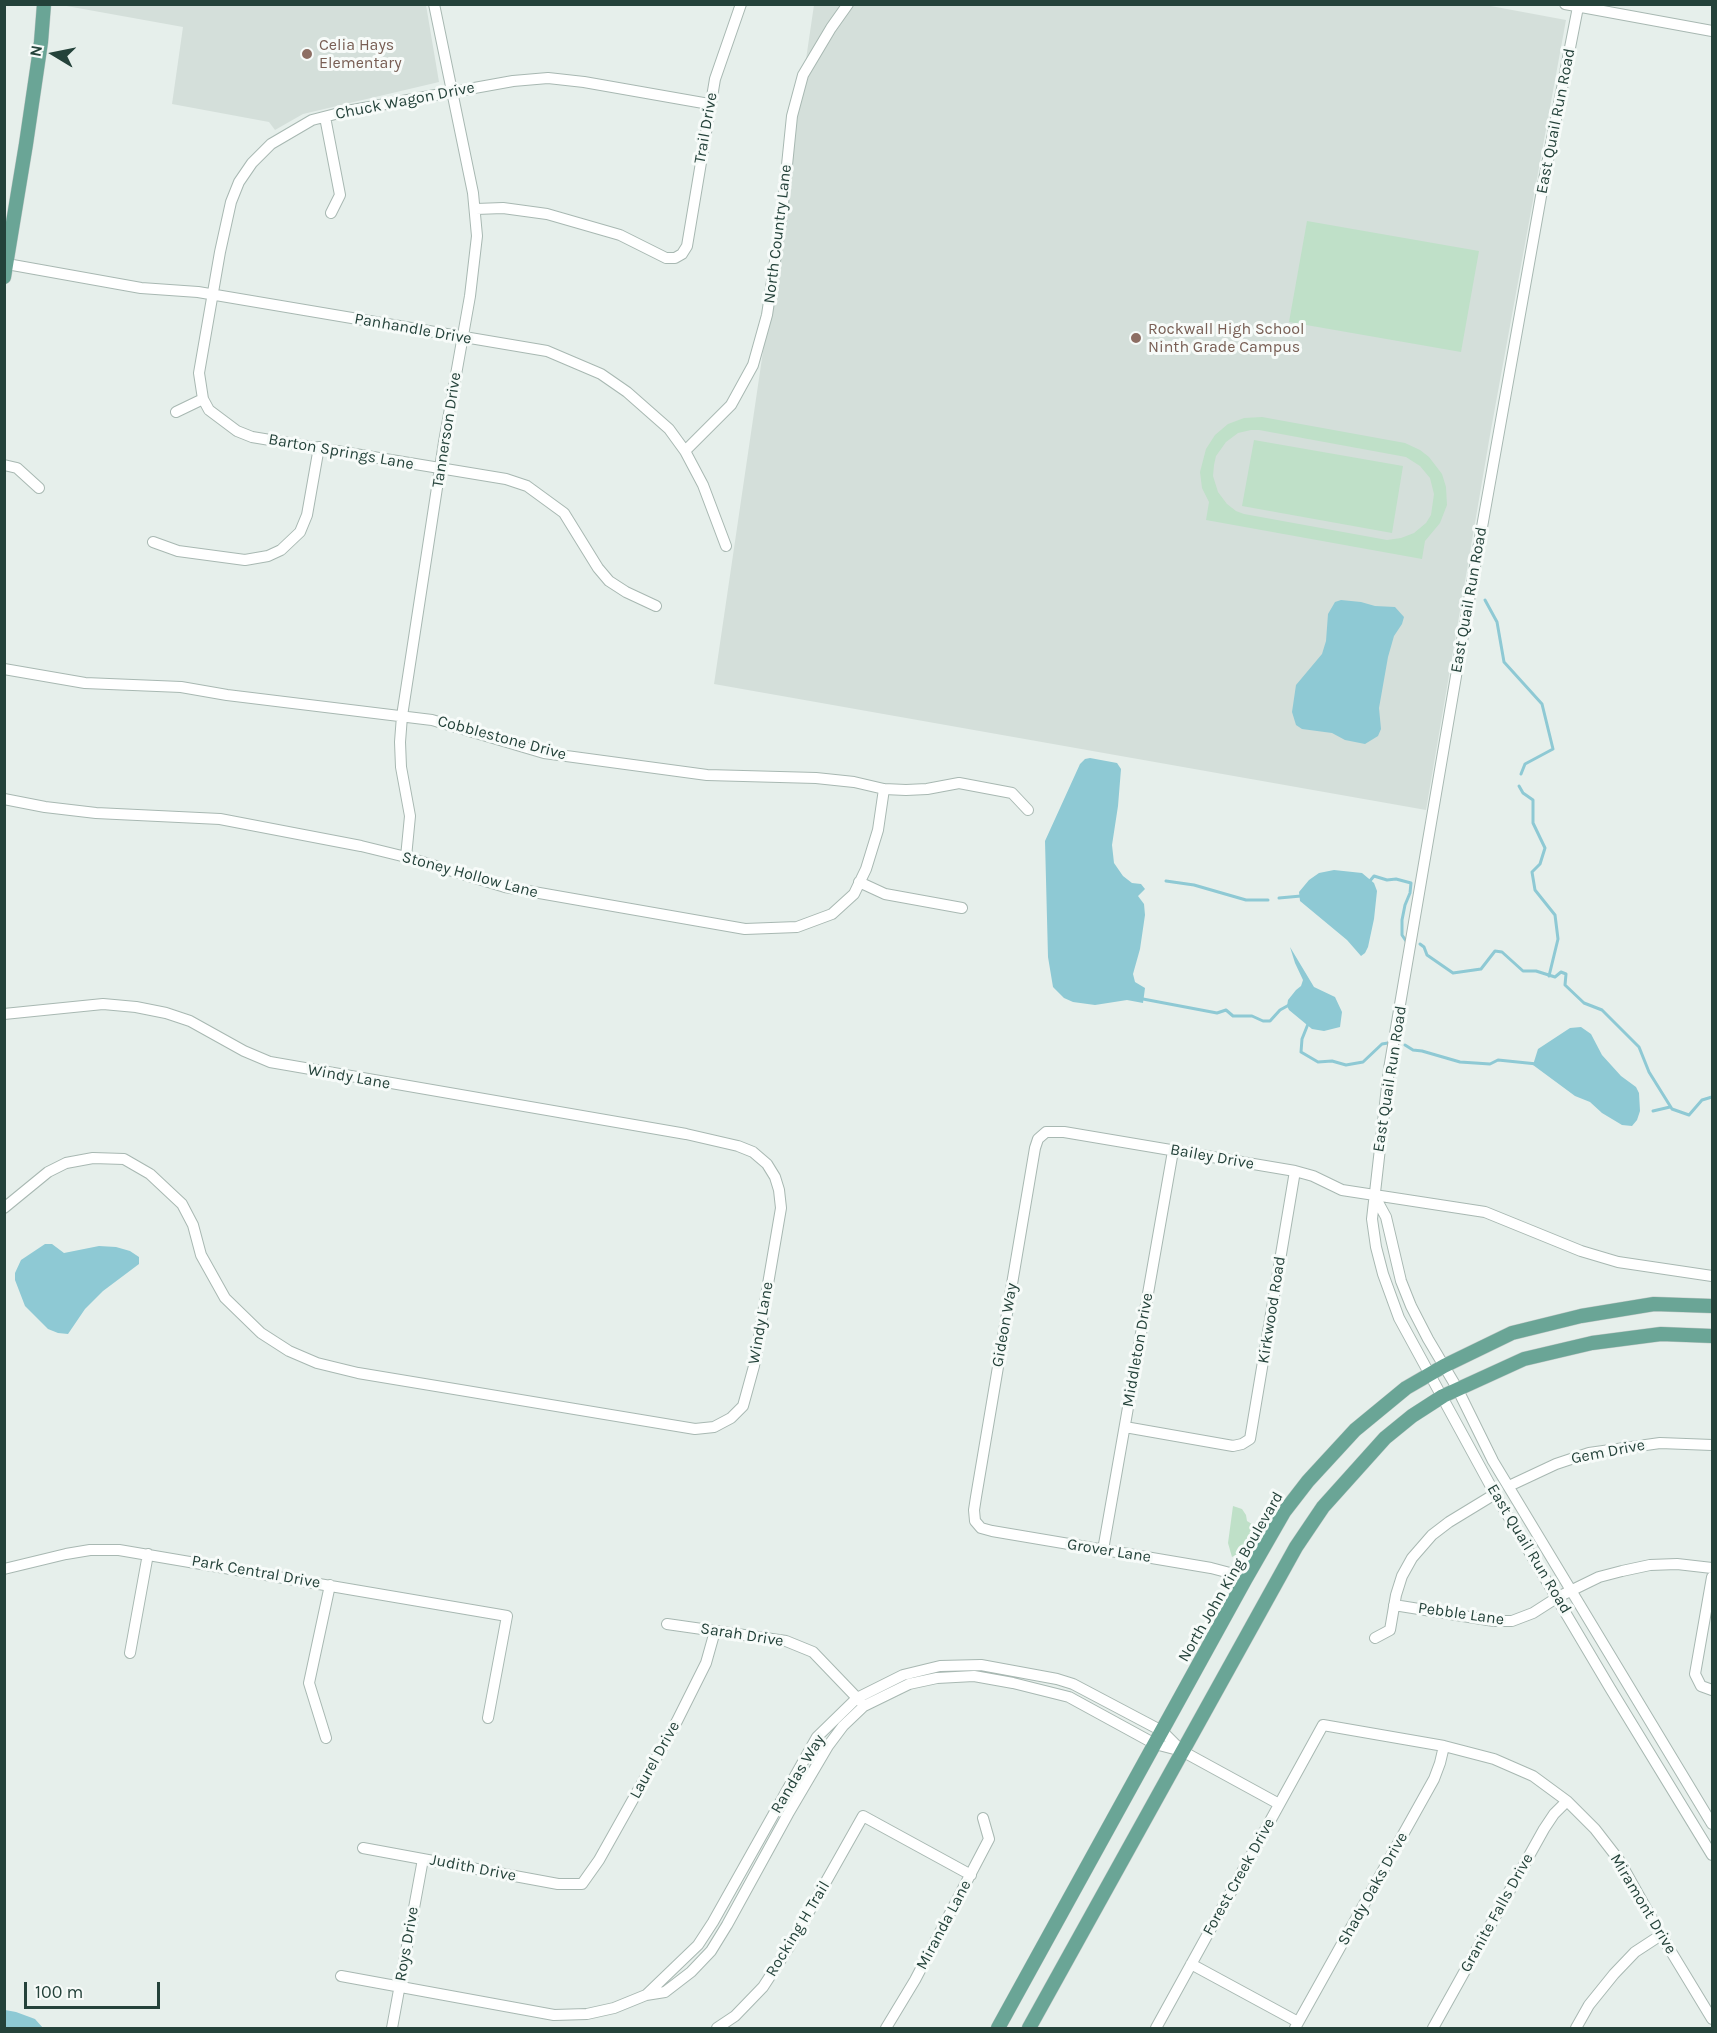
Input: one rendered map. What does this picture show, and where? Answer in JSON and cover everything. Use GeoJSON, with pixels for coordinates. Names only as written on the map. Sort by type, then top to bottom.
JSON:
{"type":"FeatureCollection","features":[{"type":"Feature","properties":{"kind":"main road"},"geometry":{"type":"LineString","coordinates":[[6,270],[40,50],[44,4]]}},
{"type":"Feature","properties":{"kind":"main road","name":"North John King Boulevard"},"geometry":{"type":"LineString","coordinates":[[998,2028],[1284,1512],[1334,1451],[1379,1408],[1406,1388],[1444,1366],[1512,1333],[1581,1316],[1654,1304],[1713,1306]]}},
{"type":"Feature","properties":{"kind":"main road"},"geometry":{"type":"LineString","coordinates":[[1029,2028],[1296,1547],[1323,1507],[1385,1438],[1412,1416],[1457,1388],[1524,1359],[1592,1343],[1661,1334],[1713,1336]]}},
{"type":"Feature","properties":{"kind":"street","name":"Tannerson Drive"},"geometry":{"type":"LineString","coordinates":[[406,857],[410,816],[400,742],[402,716],[476,254],[476,209],[434,4]]}},
{"type":"Feature","properties":{"kind":"street","name":"Trail Drive"},"geometry":{"type":"LineString","coordinates":[[476,209],[503,208],[547,214],[620,235],[666,258],[675,258],[682,254],[687,246],[709,104],[715,79],[741,4]]}},
{"type":"Feature","properties":{"kind":"street","name":"North Country Lane"},"geometry":{"type":"LineString","coordinates":[[685,451],[731,405],[753,365],[767,315],[795,106],[803,75],[848,4]]}},
{"type":"Feature","properties":{"kind":"street"},"geometry":{"type":"LineString","coordinates":[[1565,4],[1713,31]]}},
{"type":"Feature","properties":{"kind":"street","name":"East Quail Run Road"},"geometry":{"type":"LineString","coordinates":[[1578,7],[1541,196],[1468,600],[1389,1069],[1372,1219],[1383,1274],[1399,1318],[1496,1494],[1610,1688],[1713,1855]]}},
{"type":"Feature","properties":{"kind":"street","name":"Chuck Wagon Drive"},"geometry":{"type":"LineString","coordinates":[[213,295],[231,202],[239,182],[252,163],[271,144],[312,120],[513,81],[548,78],[709,104]]}},
{"type":"Feature","properties":{"kind":"street"},"geometry":{"type":"LineString","coordinates":[[325,117],[340,195],[331,213]]}},
{"type":"Feature","properties":{"kind":"street","name":"Panhandle Drive"},"geometry":{"type":"LineString","coordinates":[[6,270],[141,288],[184,290],[547,351],[601,374],[645,407],[669,429],[685,451],[703,485],[726,546]]}},
{"type":"Feature","properties":{"kind":"street"},"geometry":{"type":"LineString","coordinates":[[176,412],[203,399],[199,373],[213,295]]}},
{"type":"Feature","properties":{"kind":"street","name":"Barton Springs Lane"},"geometry":{"type":"LineString","coordinates":[[203,399],[209,410],[237,431],[252,437],[506,479],[527,486],[564,513],[598,568],[609,581],[656,606]]}},
{"type":"Feature","properties":{"kind":"street"},"geometry":{"type":"LineString","coordinates":[[153,542],[178,551],[245,560],[268,556],[281,550],[300,532],[303,524],[319,447]]}},
{"type":"Feature","properties":{"kind":"street"},"geometry":{"type":"LineString","coordinates":[[4,465],[17,468],[39,488]]}},
{"type":"Feature","properties":{"kind":"street","name":"Cobblestone Drive"},"geometry":{"type":"LineString","coordinates":[[4,669],[85,683],[181,687],[227,695],[432,720],[511,744],[555,754],[707,775],[816,778],[884,789],[927,789],[959,783],[1012,793],[1028,810]]}},
{"type":"Feature","properties":{"kind":"street","name":"Stoney Hollow Lane"},"geometry":{"type":"LineString","coordinates":[[4,799],[96,813],[220,819],[361,846],[505,887],[745,929],[797,927],[832,914],[854,894],[878,830],[884,789]]}},
{"type":"Feature","properties":{"kind":"street"},"geometry":{"type":"LineString","coordinates":[[859,882],[885,894],[962,908]]}},
{"type":"Feature","properties":{"kind":"street","name":"Windy Lane"},"geometry":{"type":"LineString","coordinates":[[4,1014],[103,1004],[136,1007],[190,1021],[244,1051],[270,1062],[686,1134],[738,1146],[753,1152],[767,1164],[775,1177],[781,1208],[754,1366],[743,1406],[731,1418],[714,1427],[695,1430],[358,1373],[317,1363],[289,1351],[261,1333],[225,1298],[201,1255],[193,1225],[182,1204],[150,1174],[124,1159],[93,1158],[66,1163],[48,1172],[4,1208]]}},
{"type":"Feature","properties":{"kind":"street","name":"Bailey Drive"},"geometry":{"type":"LineString","coordinates":[[1046,1132],[1064,1132],[1295,1171],[1313,1176],[1342,1190],[1485,1212],[1581,1251],[1618,1262],[1713,1276]]}},
{"type":"Feature","properties":{"kind":"street","name":"Gideon Way"},"geometry":{"type":"LineString","coordinates":[[975,1521],[976,1497],[1035,1148],[1038,1139],[1046,1132]]}},
{"type":"Feature","properties":{"kind":"street","name":"Middleton Drive"},"geometry":{"type":"LineString","coordinates":[[1103,1550],[1173,1150]]}},
{"type":"Feature","properties":{"kind":"street","name":"Kirkwood Road"},"geometry":{"type":"LineString","coordinates":[[1125,1427],[1233,1446],[1250,1439],[1295,1171]]}},
{"type":"Feature","properties":{"kind":"street","name":"East Quail Run Road"},"geometry":{"type":"LineString","coordinates":[[1374,1195],[1386,1217],[1401,1281],[1411,1306],[1457,1388],[1493,1461],[1713,1824]]}},
{"type":"Feature","properties":{"kind":"street","name":"Gem Drive"},"geometry":{"type":"LineString","coordinates":[[1509,1486],[1556,1464],[1589,1453],[1660,1443],[1713,1444]]}},
{"type":"Feature","properties":{"kind":"street"},"geometry":{"type":"LineString","coordinates":[[1375,1638],[1390,1630],[1402,1576],[1412,1558],[1432,1535],[1449,1522],[1496,1494]]}},
{"type":"Feature","properties":{"kind":"street","name":"Grover Lane"},"geometry":{"type":"LineString","coordinates":[[975,1521],[981,1528],[992,1531],[1211,1568],[1245,1580]]}},
{"type":"Feature","properties":{"kind":"street","name":"Park Central Drive"},"geometry":{"type":"LineString","coordinates":[[4,1569],[90,1550],[119,1550],[507,1616],[488,1718]]}},
{"type":"Feature","properties":{"kind":"street"},"geometry":{"type":"LineString","coordinates":[[130,1653],[148,1554]]}},
{"type":"Feature","properties":{"kind":"street","name":"Pebble Lane"},"geometry":{"type":"LineString","coordinates":[[1394,1605],[1494,1621],[1512,1621],[1533,1613],[1558,1597],[1599,1577],[1650,1565],[1677,1564],[1713,1568]]}},
{"type":"Feature","properties":{"kind":"street"},"geometry":{"type":"LineString","coordinates":[[1713,1577],[1695,1674],[1701,1686],[1713,1690]]}},
{"type":"Feature","properties":{"kind":"street"},"geometry":{"type":"LineString","coordinates":[[326,1738],[309,1683],[330,1586]]}},
{"type":"Feature","properties":{"kind":"street","name":"Sarah Drive"},"geometry":{"type":"LineString","coordinates":[[667,1624],[786,1641],[813,1652],[861,1702]]}},
{"type":"Feature","properties":{"kind":"street","name":"Laurel Drive"},"geometry":{"type":"LineString","coordinates":[[582,1884],[599,1860],[677,1721],[706,1663],[715,1630]]}},
{"type":"Feature","properties":{"kind":"street","name":"Randas Way"},"geometry":{"type":"LineString","coordinates":[[341,1976],[555,2015],[587,2014],[614,2008],[646,1995],[698,1945],[817,1737],[861,1702],[903,1675],[925,1668],[981,1665],[1043,1675],[1072,1684],[1162,1731],[1182,1751]]}},
{"type":"Feature","properties":{"kind":"street","name":"Randas Way"},"geometry":{"type":"LineString","coordinates":[[861,1702],[909,1684],[937,1678],[974,1676],[1013,1683],[1068,1697],[1155,1744],[1182,1751],[1279,1804]]}},
{"type":"Feature","properties":{"kind":"street","name":"Miramont Drive"},"geometry":{"type":"LineString","coordinates":[[1323,1725],[1444,1746],[1494,1759],[1533,1776],[1567,1801],[1595,1828],[1619,1860],[1661,1935],[1713,2019]]}},
{"type":"Feature","properties":{"kind":"street","name":"Forest Creek Drive"},"geometry":{"type":"LineString","coordinates":[[1156,2028],[1323,1725]]}},
{"type":"Feature","properties":{"kind":"street","name":"Shady Oaks Drive"},"geometry":{"type":"LineString","coordinates":[[1296,2025],[1434,1779],[1444,1746]]}},
{"type":"Feature","properties":{"kind":"street","name":"Granite Falls Drive"},"geometry":{"type":"LineString","coordinates":[[1433,2028],[1544,1829],[1567,1801]]}},
{"type":"Feature","properties":{"kind":"street","name":"Rocking H Trail"},"geometry":{"type":"LineString","coordinates":[[717,2028],[735,2016],[763,1987],[789,1947],[863,1816],[971,1875]]}},
{"type":"Feature","properties":{"kind":"street","name":"Miranda Lane"},"geometry":{"type":"LineString","coordinates":[[886,2028],[915,1980],[989,1839],[983,1818]]}},
{"type":"Feature","properties":{"kind":"street","name":"Judith Drive"},"geometry":{"type":"LineString","coordinates":[[363,1848],[558,1884],[582,1884]]}},
{"type":"Feature","properties":{"kind":"street","name":"Roys Drive"},"geometry":{"type":"LineString","coordinates":[[392,2028],[423,1859]]}},
{"type":"Feature","properties":{"kind":"street"},"geometry":{"type":"LineString","coordinates":[[1576,2028],[1589,2005],[1614,1974],[1635,1952],[1661,1935]]}},
{"type":"Feature","properties":{"kind":"street"},"geometry":{"type":"LineString","coordinates":[[1191,1964],[1296,2025]]}},
{"type":"Feature","properties":{"kind":"shaded area","name":"Rockwall High School Ninth Grade Campus"},"geometry":{"type":"Polygon","coordinates":[[[1480,4],[1566,20],[1490,435],[1426,810],[714,684],[814,5],[1480,4]]]}},
{"type":"Feature","properties":{"kind":"shaded area","name":"Celia Hays Elementary"},"geometry":{"type":"Polygon","coordinates":[[[61,5],[426,5],[439,82],[303,114],[275,130],[269,122],[172,104],[183,27],[61,5]]]}},
{"type":"Feature","properties":{"kind":"green space"},"geometry":{"type":"Polygon","coordinates":[[[1307,221],[1479,251],[1461,352],[1289,322],[1307,221]]]}},
{"type":"Feature","properties":{"kind":"green space"},"geometry":{"type":"Polygon","coordinates":[[[1262,417],[1405,443],[1429,457],[1442,474],[1446,487],[1447,505],[1440,523],[1425,541],[1422,559],[1206,520],[1209,502],[1202,488],[1200,472],[1206,449],[1215,435],[1228,424],[1244,418],[1262,417]],[[1259,430],[1238,433],[1226,442],[1216,456],[1213,476],[1218,492],[1236,511],[1387,540],[1414,533],[1426,523],[1431,515],[1434,494],[1430,478],[1420,466],[1406,457],[1259,430]]]}},
{"type":"Feature","properties":{"kind":"green space"},"geometry":{"type":"Polygon","coordinates":[[[1254,440],[1403,466],[1392,533],[1242,506],[1254,440]]]}},
{"type":"Feature","properties":{"kind":"green space"},"geometry":{"type":"Polygon","coordinates":[[[1233,1506],[1242,1509],[1247,1521],[1255,1526],[1241,1552],[1232,1557],[1228,1543],[1233,1506]]]}},
{"type":"Feature","properties":{"kind":"water"},"geometry":{"type":"Polygon","coordinates":[[[1341,600],[1395,607],[1404,617],[1394,636],[1388,657],[1379,708],[1381,729],[1378,736],[1365,744],[1345,740],[1332,733],[1302,729],[1296,725],[1292,712],[1296,685],[1322,654],[1326,641],[1328,614],[1335,602],[1341,600]]]}},
{"type":"Feature","properties":{"kind":"water"},"geometry":{"type":"Polygon","coordinates":[[[1090,758],[1117,763],[1121,769],[1112,845],[1114,863],[1123,876],[1132,883],[1141,884],[1145,889],[1138,896],[1144,904],[1145,915],[1140,949],[1133,974],[1135,982],[1145,988],[1143,1003],[1127,1000],[1095,1005],[1073,1002],[1064,998],[1053,987],[1048,957],[1045,841],[1080,764],[1090,758]]]}},
{"type":"Feature","properties":{"kind":"water"},"geometry":{"type":"Polygon","coordinates":[[[1334,870],[1362,873],[1374,883],[1377,891],[1368,947],[1361,956],[1347,940],[1300,901],[1299,892],[1309,880],[1319,873],[1334,870]]]}},
{"type":"Feature","properties":{"kind":"water"},"geometry":{"type":"Polygon","coordinates":[[[1290,947],[1314,987],[1335,997],[1342,1012],[1340,1027],[1324,1031],[1312,1029],[1289,1010],[1288,1000],[1301,986],[1303,980],[1290,947]]]}},
{"type":"Feature","properties":{"kind":"water"},"geometry":{"type":"Polygon","coordinates":[[[1581,1027],[1591,1034],[1602,1055],[1621,1076],[1636,1087],[1639,1093],[1640,1111],[1632,1126],[1622,1125],[1602,1113],[1590,1102],[1575,1096],[1533,1065],[1538,1049],[1570,1028],[1581,1027]]]}},
{"type":"Feature","properties":{"kind":"water"},"geometry":{"type":"Polygon","coordinates":[[[45,1244],[52,1244],[64,1253],[99,1246],[116,1247],[130,1251],[139,1257],[139,1264],[103,1291],[85,1309],[68,1334],[58,1333],[48,1329],[25,1306],[15,1280],[15,1273],[21,1260],[45,1244]]]}},
{"type":"Feature","properties":{"kind":"water"},"geometry":{"type":"Polygon","coordinates":[[[5,2010],[35,2019],[43,2028],[5,2028],[5,2010]]]}},
{"type":"Feature","properties":{"kind":"waterway"},"geometry":{"type":"LineString","coordinates":[[1485,600],[1497,622],[1504,662],[1542,704],[1553,749],[1525,764],[1521,774]]}},
{"type":"Feature","properties":{"kind":"waterway"},"geometry":{"type":"LineString","coordinates":[[1519,786],[1523,793],[1533,800],[1533,823],[1545,848],[1540,864],[1532,872],[1535,890],[1555,915],[1558,939],[1549,976]]}},
{"type":"Feature","properties":{"kind":"waterway"},"geometry":{"type":"LineString","coordinates":[[1369,882],[1374,876],[1411,883],[1402,920],[1402,935],[1406,941]]}},
{"type":"Feature","properties":{"kind":"waterway"},"geometry":{"type":"LineString","coordinates":[[1166,881],[1194,885],[1246,900],[1268,900]]}},
{"type":"Feature","properties":{"kind":"waterway"},"geometry":{"type":"LineString","coordinates":[[1279,898],[1301,896]]}},
{"type":"Feature","properties":{"kind":"waterway"},"geometry":{"type":"LineString","coordinates":[[1420,944],[1427,955],[1453,973],[1481,969],[1495,951],[1502,952],[1523,971],[1536,971],[1555,977],[1561,972],[1566,974],[1565,985],[1584,1003],[1602,1010],[1639,1047],[1649,1072],[1672,1109],[1689,1115],[1702,1100],[1712,1097]]}},
{"type":"Feature","properties":{"kind":"waterway"},"geometry":{"type":"LineString","coordinates":[[1143,999],[1217,1013],[1226,1010],[1233,1016],[1252,1016],[1263,1021],[1270,1021],[1280,1010],[1289,1005]]}},
{"type":"Feature","properties":{"kind":"waterway"},"geometry":{"type":"LineString","coordinates":[[1308,1024],[1302,1039],[1301,1052],[1318,1062],[1332,1061],[1346,1065],[1363,1062],[1382,1044],[1388,1043]]}},
{"type":"Feature","properties":{"kind":"waterway"},"geometry":{"type":"LineString","coordinates":[[1405,1045],[1413,1050],[1460,1062],[1490,1064],[1498,1060],[1537,1064]]}},
{"type":"Feature","properties":{"kind":"waterway"},"geometry":{"type":"LineString","coordinates":[[1653,1111],[1670,1107]]}},
{"type":"Feature","properties":{"kind":"place","name":"Celia Hays Elementary"},"geometry":{"type":"Point","coordinates":[307,54]}},
{"type":"Feature","properties":{"kind":"place","name":"Rockwall High School Ninth Grade Campus"},"geometry":{"type":"Point","coordinates":[1136,338]}}]}
